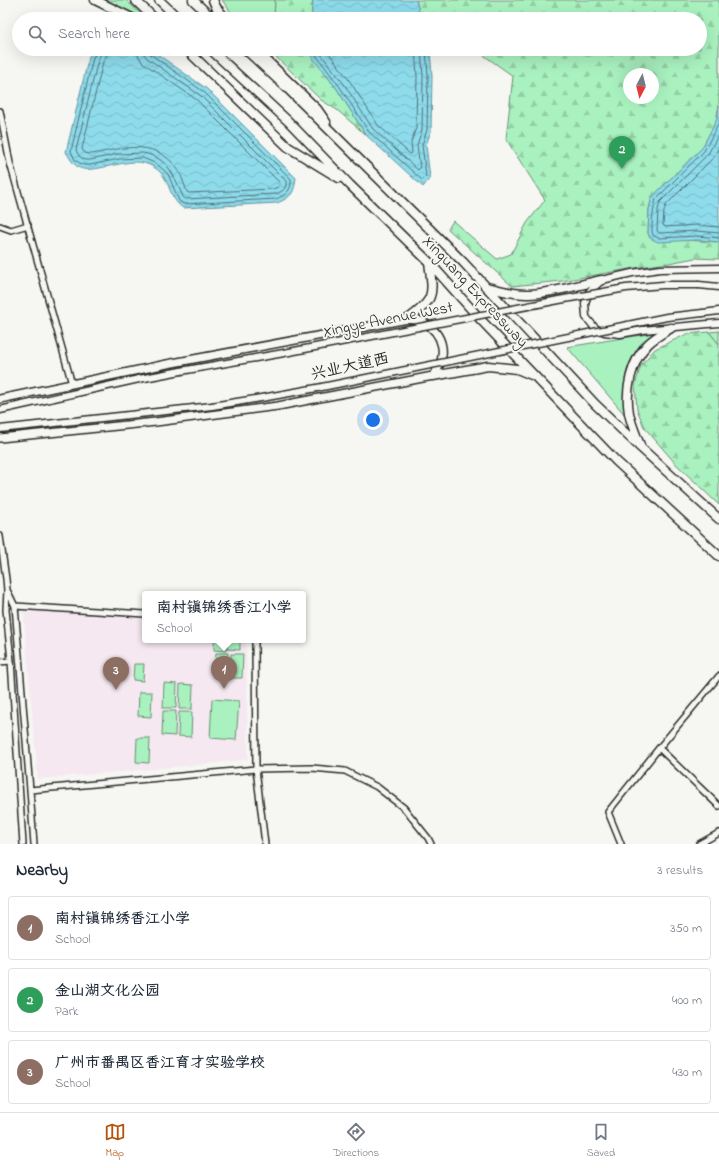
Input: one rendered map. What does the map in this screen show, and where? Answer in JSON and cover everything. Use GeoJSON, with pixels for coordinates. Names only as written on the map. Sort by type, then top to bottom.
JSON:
{"type":"FeatureCollection","features":[{"type":"Feature","properties":{"kind":"highway"},"geometry":{"type":"LineString","coordinates":[[95,0],[120,12]]}},
{"type":"Feature","properties":{"kind":"highway"},"geometry":{"type":"LineString","coordinates":[[135,0],[147,12]]}},
{"type":"Feature","properties":{"kind":"highway"},"geometry":{"type":"LineString","coordinates":[[159,0],[172,12]]}},
{"type":"Feature","properties":{"kind":"highway"},"geometry":{"type":"LineString","coordinates":[[193,0],[206,12]]}},
{"type":"Feature","properties":{"kind":"highway"},"geometry":{"type":"LineString","coordinates":[[213,0],[220,12]]}},
{"type":"Feature","properties":{"kind":"highway"},"geometry":{"type":"LineString","coordinates":[[193,56],[288,147],[350,185]]}},
{"type":"Feature","properties":{"kind":"highway","name":"Xinguang Expressway"},"geometry":{"type":"LineString","coordinates":[[218,56],[288,121],[350,185],[429,262],[481,320],[616,461],[719,556]]}},
{"type":"Feature","properties":{"kind":"highway","name":"Xinguang Expressway"},"geometry":{"type":"LineString","coordinates":[[252,56],[463,262],[595,404],[719,519]]}},
{"type":"Feature","properties":{"kind":"highway"},"geometry":{"type":"LineString","coordinates":[[261,56],[317,109],[342,143]]}},
{"type":"Feature","properties":{"kind":"highway"},"geometry":{"type":"LineString","coordinates":[[408,319],[428,302],[431,294],[432,286],[429,262]]}},
{"type":"Feature","properties":{"kind":"highway"},"geometry":{"type":"LineString","coordinates":[[486,286],[512,293],[528,294],[602,280]]}},
{"type":"Feature","properties":{"kind":"highway"},"geometry":{"type":"LineString","coordinates":[[641,448],[629,414],[629,387],[631,376],[637,360],[648,344],[670,328]]}},
{"type":"Feature","properties":{"kind":"highway"},"geometry":{"type":"LineString","coordinates":[[433,376],[488,366],[517,369],[536,377]]}},
{"type":"Feature","properties":{"kind":"main road"},"geometry":{"type":"LineString","coordinates":[[0,399],[167,364],[408,319],[422,321],[431,327],[437,334],[442,347],[442,357],[439,369],[433,376],[278,406],[156,422],[0,438]]}},
{"type":"Feature","properties":{"kind":"street"},"geometry":{"type":"LineString","coordinates":[[0,112],[10,163],[72,384]]}},
{"type":"Feature","properties":{"kind":"street"},"geometry":{"type":"LineString","coordinates":[[0,226],[11,230],[28,225]]}},
{"type":"Feature","properties":{"kind":"street"},"geometry":{"type":"LineString","coordinates":[[719,268],[660,269],[632,273],[602,280],[589,292],[585,303],[586,316],[595,328],[604,332],[620,334],[643,330],[719,322]]}},
{"type":"Feature","properties":{"kind":"street","name":"Xingye Avenue West"},"geometry":{"type":"LineString","coordinates":[[0,410],[139,379],[626,288],[663,285],[699,285],[719,287]]}},
{"type":"Feature","properties":{"kind":"street","name":"兴业大道西"},"geometry":{"type":"LineString","coordinates":[[0,429],[212,406],[267,397],[667,317],[719,311]]}},
{"type":"Feature","properties":{"kind":"street"},"geometry":{"type":"LineString","coordinates":[[0,536],[7,590],[6,610],[12,661],[23,844]]}},
{"type":"Feature","properties":{"kind":"street"},"geometry":{"type":"LineString","coordinates":[[7,590],[15,606],[34,844]]}},
{"type":"Feature","properties":{"kind":"street"},"geometry":{"type":"LineString","coordinates":[[15,606],[142,614]]}},
{"type":"Feature","properties":{"kind":"street"},"geometry":{"type":"LineString","coordinates":[[255,643],[256,769],[265,844]]}},
{"type":"Feature","properties":{"kind":"street"},"geometry":{"type":"LineString","coordinates":[[0,662],[12,661]]}},
{"type":"Feature","properties":{"kind":"street"},"geometry":{"type":"LineString","coordinates":[[621,844],[608,812],[719,676]]}},
{"type":"Feature","properties":{"kind":"street"},"geometry":{"type":"LineString","coordinates":[[659,748],[719,806]]}},
{"type":"Feature","properties":{"kind":"street"},"geometry":{"type":"LineString","coordinates":[[30,790],[256,769],[312,768],[345,771],[377,787],[404,808],[428,838],[431,844]]}},
{"type":"Feature","properties":{"kind":"street"},"geometry":{"type":"LineString","coordinates":[[699,844],[719,833]]}},
{"type":"Feature","properties":{"kind":"shaded area"},"geometry":{"type":"Polygon","coordinates":[[[23,607],[142,613],[142,643],[246,643],[248,759],[38,779],[23,607]]]}},
{"type":"Feature","properties":{"kind":"green space"},"geometry":{"type":"Polygon","coordinates":[[[104,0],[126,0],[139,12],[127,12],[104,0]]]}},
{"type":"Feature","properties":{"kind":"green space"},"geometry":{"type":"Polygon","coordinates":[[[222,0],[275,0],[274,12],[231,12],[222,0]]]}},
{"type":"Feature","properties":{"kind":"green space"},"geometry":{"type":"Polygon","coordinates":[[[275,0],[313,0],[312,12],[274,12],[275,0]]]}},
{"type":"Feature","properties":{"kind":"green space"},"geometry":{"type":"Polygon","coordinates":[[[416,0],[719,0],[719,106],[716,121],[702,148],[652,197],[649,209],[648,233],[650,238],[719,242],[719,259],[695,258],[562,281],[512,286],[448,229],[453,221],[497,259],[511,254],[527,223],[545,200],[506,139],[513,76],[485,56],[707,56],[707,12],[419,12],[416,0]]]}},
{"type":"Feature","properties":{"kind":"green space"},"geometry":{"type":"Polygon","coordinates":[[[275,56],[312,56],[337,89],[366,135],[337,110],[321,100],[275,56]]]}},
{"type":"Feature","properties":{"kind":"green space"},"geometry":{"type":"Polygon","coordinates":[[[719,331],[719,344],[709,332],[719,331]]]}},
{"type":"Feature","properties":{"kind":"green space"},"geometry":{"type":"Polygon","coordinates":[[[709,332],[719,344],[719,505],[676,464],[644,427],[637,409],[635,385],[641,365],[655,349],[687,334],[709,332]]]}},
{"type":"Feature","properties":{"kind":"green space"},"geometry":{"type":"Polygon","coordinates":[[[654,333],[640,346],[629,364],[624,389],[625,415],[567,347],[654,333]]]}},
{"type":"Feature","properties":{"kind":"green space"},"geometry":{"type":"Polygon","coordinates":[[[214,643],[227,643],[226,651],[214,650],[214,643]]]}},
{"type":"Feature","properties":{"kind":"green space"},"geometry":{"type":"Polygon","coordinates":[[[228,643],[240,643],[240,650],[227,649],[228,643]]]}},
{"type":"Feature","properties":{"kind":"green space"},"geometry":{"type":"Polygon","coordinates":[[[216,653],[228,653],[227,677],[214,677],[216,653]]]}},
{"type":"Feature","properties":{"kind":"green space"},"geometry":{"type":"Polygon","coordinates":[[[231,654],[243,654],[242,678],[230,678],[231,654]]]}},
{"type":"Feature","properties":{"kind":"green space"},"geometry":{"type":"Polygon","coordinates":[[[134,664],[144,664],[143,681],[133,680],[134,664]]]}},
{"type":"Feature","properties":{"kind":"green space"},"geometry":{"type":"Polygon","coordinates":[[[164,683],[177,684],[176,708],[163,708],[164,683]]]}},
{"type":"Feature","properties":{"kind":"green space"},"geometry":{"type":"Polygon","coordinates":[[[180,684],[193,685],[192,709],[179,709],[180,684]]]}},
{"type":"Feature","properties":{"kind":"green space"},"geometry":{"type":"Polygon","coordinates":[[[139,692],[152,692],[151,717],[138,716],[139,692]]]}},
{"type":"Feature","properties":{"kind":"green space"},"geometry":{"type":"Polygon","coordinates":[[[212,699],[239,701],[236,740],[210,738],[212,699]]]}},
{"type":"Feature","properties":{"kind":"green space"},"geometry":{"type":"Polygon","coordinates":[[[163,711],[176,711],[175,736],[162,735],[163,711]]]}},
{"type":"Feature","properties":{"kind":"green space"},"geometry":{"type":"Polygon","coordinates":[[[179,712],[192,712],[191,737],[178,736],[179,712]]]}},
{"type":"Feature","properties":{"kind":"green space"},"geometry":{"type":"Polygon","coordinates":[[[137,738],[150,738],[149,763],[136,762],[137,738]]]}},
{"type":"Feature","properties":{"kind":"water"},"geometry":{"type":"Polygon","coordinates":[[[313,0],[416,0],[419,12],[312,12],[313,0]]]}},
{"type":"Feature","properties":{"kind":"water"},"geometry":{"type":"Polygon","coordinates":[[[89,56],[160,56],[207,89],[296,178],[291,194],[286,199],[277,203],[183,208],[173,197],[165,178],[154,167],[137,162],[85,169],[75,165],[66,152],[89,56]]]}},
{"type":"Feature","properties":{"kind":"water"},"geometry":{"type":"Polygon","coordinates":[[[431,56],[432,76],[431,131],[426,145],[430,178],[423,187],[366,135],[337,89],[312,57],[431,56]]]}},
{"type":"Feature","properties":{"kind":"water"},"geometry":{"type":"Polygon","coordinates":[[[719,106],[719,242],[697,240],[658,242],[650,238],[648,233],[649,209],[652,197],[702,148],[716,121],[719,106]]]}},
{"type":"Feature","properties":{"kind":"place","name":"金山湖文化公园"},"geometry":{"type":"Point","coordinates":[622,169]}},
{"type":"Feature","properties":{"kind":"place","name":"南村镇锦绣香江小学"},"geometry":{"type":"Point","coordinates":[224,689]}},
{"type":"Feature","properties":{"kind":"place","name":"广州市番禺区香江育才实验学校"},"geometry":{"type":"Point","coordinates":[116,690]}}]}
